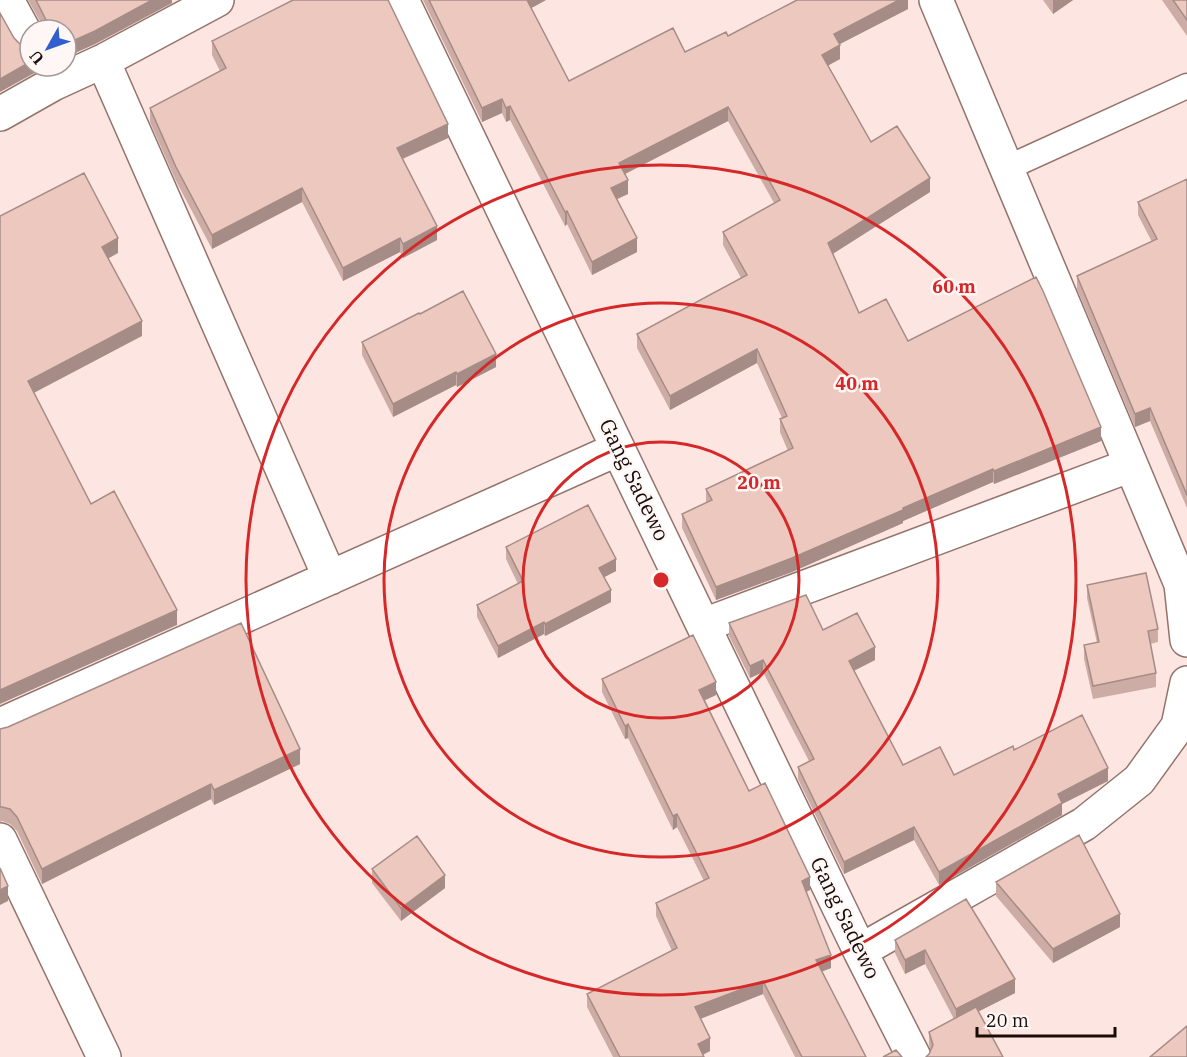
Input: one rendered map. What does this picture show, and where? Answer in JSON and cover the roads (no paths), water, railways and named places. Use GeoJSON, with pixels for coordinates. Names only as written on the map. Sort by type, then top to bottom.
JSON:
{"type":"FeatureCollection","features":[{"type":"Feature","properties":{"kind":"street"},"geometry":{"type":"LineString","coordinates":[[7,0],[18,20]]}},
{"type":"Feature","properties":{"kind":"street"},"geometry":{"type":"LineString","coordinates":[[78,67],[103,61],[217,0]]}},
{"type":"Feature","properties":{"kind":"street","name":"Gang Sadewo"},"geometry":{"type":"LineString","coordinates":[[402,0],[860,951],[914,1057]]}},
{"type":"Feature","properties":{"kind":"street"},"geometry":{"type":"LineString","coordinates":[[936,0],[1131,465],[1175,540],[1187,640]]}},
{"type":"Feature","properties":{"kind":"street"},"geometry":{"type":"LineString","coordinates":[[103,61],[330,578]]}},
{"type":"Feature","properties":{"kind":"street"},"geometry":{"type":"LineString","coordinates":[[0,114],[44,78]]}},
{"type":"Feature","properties":{"kind":"street"},"geometry":{"type":"LineString","coordinates":[[0,725],[618,449]]}},
{"type":"Feature","properties":{"kind":"street"},"geometry":{"type":"LineString","coordinates":[[704,625],[1131,465]]}},
{"type":"Feature","properties":{"kind":"street"},"geometry":{"type":"LineString","coordinates":[[860,951],[1084,824],[1139,780],[1178,726],[1187,684]]}},
{"type":"Feature","properties":{"kind":"street"},"geometry":{"type":"LineString","coordinates":[[0,840],[105,1057]]}},
{"type":"Feature","properties":{"kind":"lane"},"geometry":{"type":"LineString","coordinates":[[1007,168],[1187,86]]}}]}
